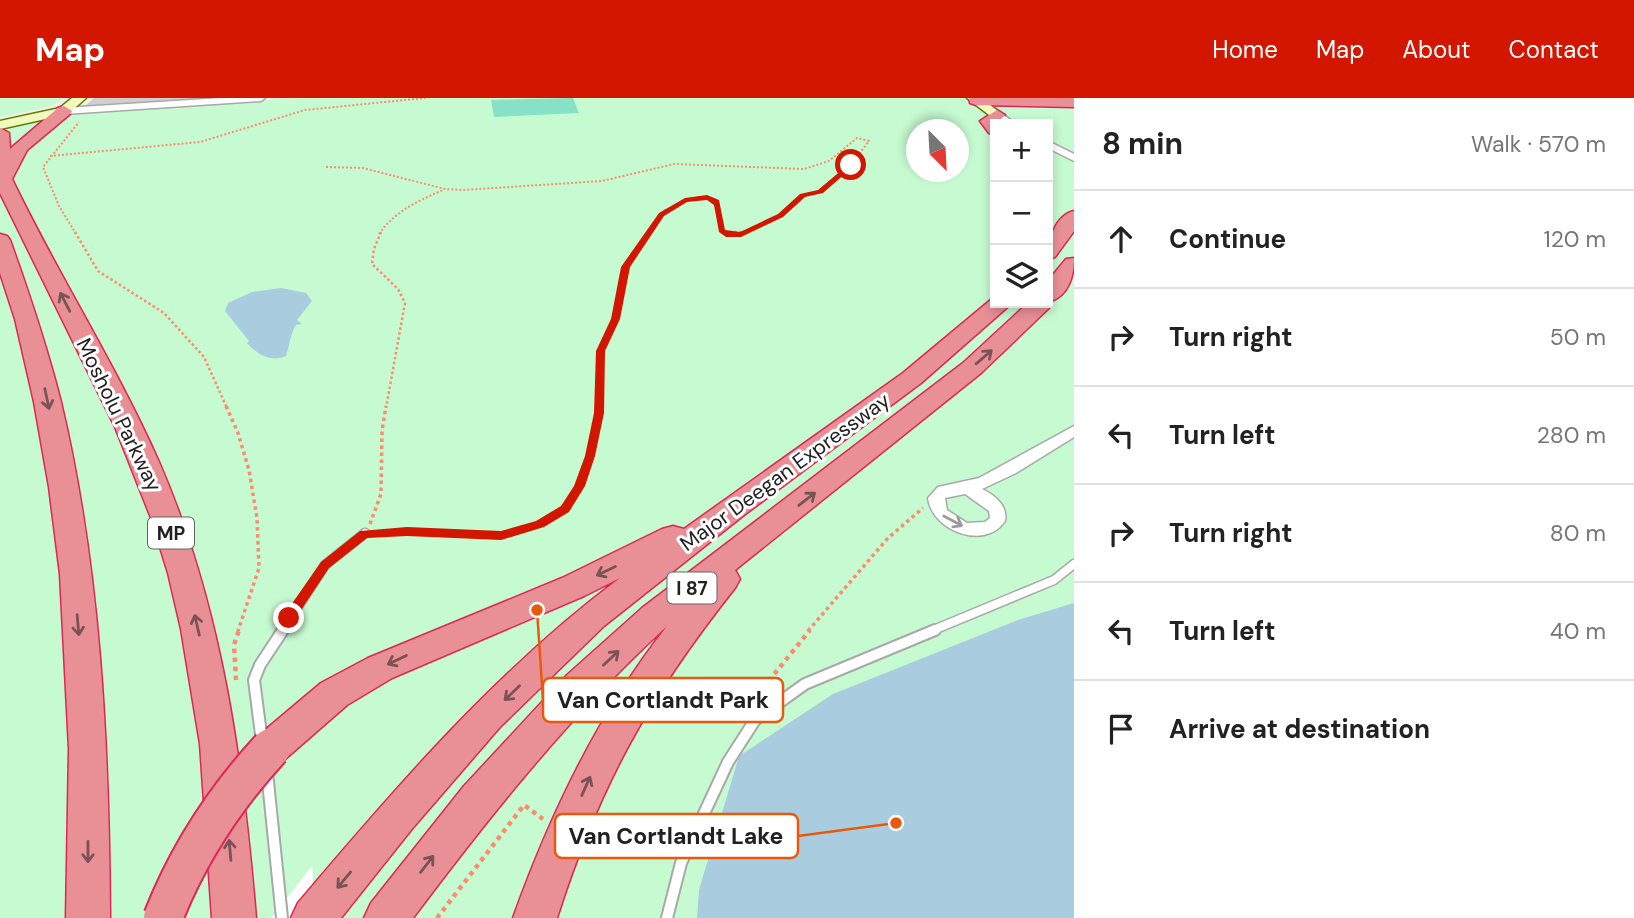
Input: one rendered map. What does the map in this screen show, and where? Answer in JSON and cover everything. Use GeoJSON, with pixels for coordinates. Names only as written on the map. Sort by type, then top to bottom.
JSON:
{"type":"FeatureCollection","features":[{"type":"Feature","properties":{"kind":"highway"},"geometry":{"type":"LineString","coordinates":[[975,99],[1074,102]]}},
{"type":"Feature","properties":{"kind":"highway"},"geometry":{"type":"LineString","coordinates":[[3,179],[20,147],[64,111]]}},
{"type":"Feature","properties":{"kind":"highway","name":"Mosholu Parkway"},"geometry":{"type":"LineString","coordinates":[[0,133],[3,179],[144,461],[175,543],[194,614],[212,699],[227,821],[234,918]]}},
{"type":"Feature","properties":{"kind":"highway"},"geometry":{"type":"LineString","coordinates":[[1053,246],[1074,217]]}},
{"type":"Feature","properties":{"kind":"highway"},"geometry":{"type":"LineString","coordinates":[[0,240],[26,315],[41,370],[61,471],[71,545],[85,727],[88,918]]}},
{"type":"Feature","properties":{"kind":"highway"},"geometry":{"type":"LineString","coordinates":[[1053,289],[1074,264]]}},
{"type":"Feature","properties":{"kind":"highway"},"geometry":{"type":"LineString","coordinates":[[967,334],[990,301]]}},
{"type":"Feature","properties":{"kind":"highway","name":"Major Deegan Expressway"},"geometry":{"type":"LineString","coordinates":[[303,917],[487,716],[592,617],[733,508],[912,378],[996,308]]}},
{"type":"Feature","properties":{"kind":"highway","name":"Major Deegan Expressway"},"geometry":{"type":"LineString","coordinates":[[386,918],[478,799],[580,687],[654,617],[972,368],[1036,308]]}},
{"type":"Feature","properties":{"kind":"highway"},"geometry":{"type":"LineString","coordinates":[[163,918],[189,860],[220,807],[271,748],[334,694],[380,668],[572,587],[733,508]]}},
{"type":"Feature","properties":{"kind":"highway"},"geometry":{"type":"LineString","coordinates":[[535,918],[577,806],[624,713],[672,642],[766,530]]}},
{"type":"Feature","properties":{"kind":"main road"},"geometry":{"type":"LineString","coordinates":[[0,125],[64,111],[80,98]]}},
{"type":"Feature","properties":{"kind":"main road"},"geometry":{"type":"LineString","coordinates":[[975,99],[993,119]]}},
{"type":"Feature","properties":{"kind":"street"},"geometry":{"type":"LineString","coordinates":[[64,111],[261,98]]}},
{"type":"Feature","properties":{"kind":"street"},"geometry":{"type":"LineString","coordinates":[[1053,147],[1074,158]]}},
{"type":"Feature","properties":{"kind":"street"},"geometry":{"type":"LineString","coordinates":[[968,489],[1074,431]]}},
{"type":"Feature","properties":{"kind":"lane"},"geometry":{"type":"LineString","coordinates":[[303,917],[272,811],[254,680],[260,665],[325,565],[365,534]]}},
{"type":"Feature","properties":{"kind":"lane"},"geometry":{"type":"LineString","coordinates":[[667,918],[681,863],[728,762],[755,720],[805,684],[1054,580],[1074,564]]}},
{"type":"Feature","properties":{"kind":"path"},"geometry":{"type":"LineString","coordinates":[[343,105],[344,98]]}},
{"type":"Feature","properties":{"kind":"path"},"geometry":{"type":"LineString","coordinates":[[50,156],[200,142],[283,115],[343,105],[425,98]]}},
{"type":"Feature","properties":{"kind":"path"},"geometry":{"type":"LineString","coordinates":[[82,115],[75,128],[44,164],[44,171],[59,206],[98,271],[164,313],[204,357],[238,433],[249,470],[257,518],[259,568],[234,645],[233,662],[237,687]]}},
{"type":"Feature","properties":{"kind":"path"},"geometry":{"type":"LineString","coordinates":[[326,166],[363,168],[444,189],[603,181],[674,164],[805,169],[832,162],[857,138],[865,139],[869,143],[848,169],[820,191],[803,196],[781,215],[748,232],[726,234],[722,230],[716,200],[707,197],[685,200],[662,214],[626,267],[615,319],[601,351],[599,413],[590,456],[579,486],[565,509],[526,530],[501,536],[407,531],[365,534]]}},
{"type":"Feature","properties":{"kind":"path"},"geometry":{"type":"LineString","coordinates":[[365,534],[375,516],[381,494],[382,431],[405,303],[398,289],[372,264],[374,251],[392,215],[415,201],[444,189]]}},
{"type":"Feature","properties":{"kind":"path"},"geometry":{"type":"LineString","coordinates":[[744,712],[842,589],[888,538],[924,507]]}},
{"type":"Feature","properties":{"kind":"path"},"geometry":{"type":"LineString","coordinates":[[437,918],[524,805],[545,821],[541,831]]}},
{"type":"Feature","properties":{"kind":"shaded area"},"geometry":{"type":"Polygon","coordinates":[[[94,98],[233,98],[84,107],[94,98]]]}},
{"type":"Feature","properties":{"kind":"green space"},"geometry":{"type":"Polygon","coordinates":[[[0,98],[63,98],[52,106],[0,117],[0,98]]]}},
{"type":"Feature","properties":{"kind":"green space"},"geometry":{"type":"Polygon","coordinates":[[[302,98],[1074,98],[1074,918],[0,918],[0,130],[67,113],[302,98]]]}},
{"type":"Feature","properties":{"kind":"green space"},"geometry":{"type":"Polygon","coordinates":[[[573,98],[579,113],[494,117],[491,100],[573,98]]]}},
{"type":"Feature","properties":{"kind":"water"},"geometry":{"type":"Polygon","coordinates":[[[281,288],[306,293],[312,301],[297,320],[302,324],[296,325],[294,329],[286,356],[269,358],[255,351],[247,343],[249,341],[225,311],[228,303],[252,292],[281,288]]]}},
{"type":"Feature","properties":{"kind":"water"},"geometry":{"type":"Polygon","coordinates":[[[1074,603],[1074,918],[697,918],[699,890],[739,756],[833,694],[1018,620],[1074,603]]]}},
{"type":"Feature","properties":{"kind":"pier"},"geometry":{"type":"Polygon","coordinates":[[[312,866],[316,918],[271,918],[312,866]]]}},
{"type":"Feature","properties":{"kind":"place","name":"Van Cortlandt Park"},"geometry":{"type":"Point","coordinates":[537,610]}},
{"type":"Feature","properties":{"kind":"place","name":"Van Cortlandt Lake"},"geometry":{"type":"Point","coordinates":[896,823]}},
{"type":"Feature","properties":{"kind":"route"},"geometry":{"type":"LineString","coordinates":[[289,618],[325,565],[346,546],[365,534],[407,531],[501,536],[526,530],[565,509],[585,472],[597,429],[598,364],[615,319],[626,267],[662,214],[685,200],[707,197],[716,200],[722,230],[726,234],[741,234],[781,215],[799,198],[816,194],[851,165]]}}]}
